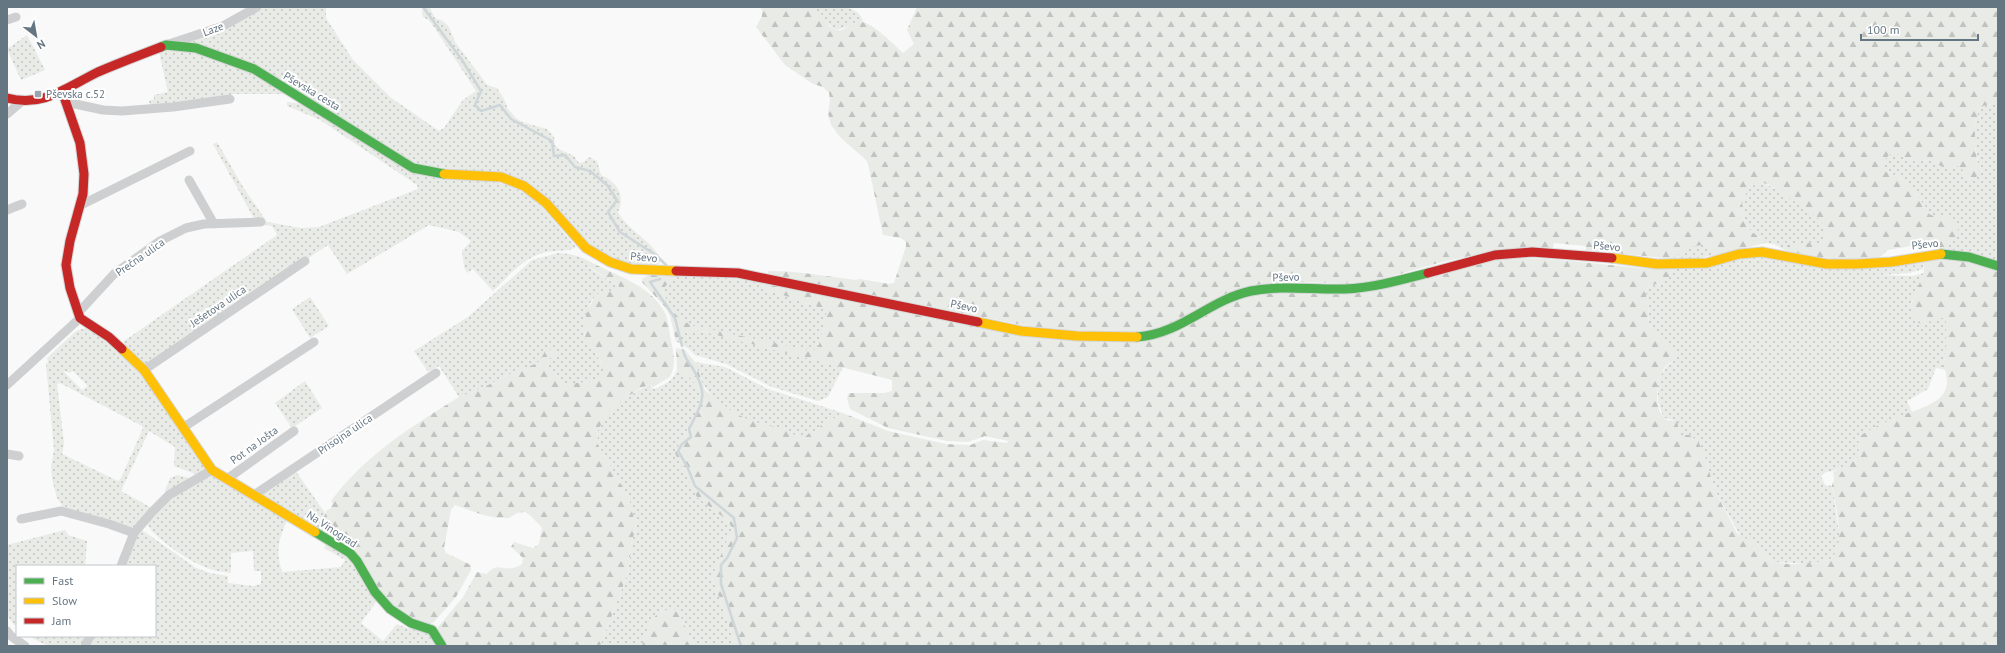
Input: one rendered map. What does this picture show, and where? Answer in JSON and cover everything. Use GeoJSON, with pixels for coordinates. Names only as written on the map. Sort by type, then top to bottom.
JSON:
{"type":"FeatureCollection","features":[{"type":"Feature","properties":{"kind":"street","name":"Laze"},"geometry":{"type":"LineString","coordinates":[[166,45],[223,26],[257,7]]}},
{"type":"Feature","properties":{"kind":"street"},"geometry":{"type":"LineString","coordinates":[[7,20],[16,17]]}},
{"type":"Feature","properties":{"kind":"street","name":"Pševska cesta"},"geometry":{"type":"LineString","coordinates":[[21,102],[44,99],[99,72],[166,45],[196,48],[254,69],[413,168],[446,174],[501,177],[524,186],[546,203],[586,248]]}},
{"type":"Feature","properties":{"kind":"street"},"geometry":{"type":"LineString","coordinates":[[62,91],[80,143],[84,184],[81,205],[70,241],[66,264],[70,288],[79,315],[109,337],[144,370],[212,470],[169,495],[134,533],[122,565]]}},
{"type":"Feature","properties":{"kind":"street"},"geometry":{"type":"LineString","coordinates":[[7,98],[21,102]]}},
{"type":"Feature","properties":{"kind":"street"},"geometry":{"type":"LineString","coordinates":[[66,102],[103,110],[122,111],[173,107],[230,99]]}},
{"type":"Feature","properties":{"kind":"street"},"geometry":{"type":"LineString","coordinates":[[7,114],[21,102]]}},
{"type":"Feature","properties":{"kind":"street"},"geometry":{"type":"LineString","coordinates":[[81,205],[190,151]]}},
{"type":"Feature","properties":{"kind":"street"},"geometry":{"type":"LineString","coordinates":[[189,180],[214,224]]}},
{"type":"Feature","properties":{"kind":"street"},"geometry":{"type":"LineString","coordinates":[[7,210],[22,204]]}},
{"type":"Feature","properties":{"kind":"street","name":"Prečna ulica"},"geometry":{"type":"LineString","coordinates":[[7,385],[79,315],[114,274],[160,241],[186,228],[214,224],[261,222]]}},
{"type":"Feature","properties":{"kind":"street","name":"Pševo"},"geometry":{"type":"LineString","coordinates":[[586,248],[610,262],[632,270],[738,273],[1021,331],[1077,336],[1119,337],[1155,335],[1171,330],[1232,297],[1251,291],[1291,288],[1345,289],[1367,286],[1406,279],[1463,262],[1495,255],[1532,252],[1611,258],[1657,264],[1707,263],[1739,254],[1762,252],[1827,264],[1891,262],[1928,255],[1948,254],[1969,257],[1998,266]]}},
{"type":"Feature","properties":{"kind":"street","name":"Ješetova ulica"},"geometry":{"type":"LineString","coordinates":[[144,370],[305,261]]}},
{"type":"Feature","properties":{"kind":"street"},"geometry":{"type":"LineString","coordinates":[[184,427],[314,342]]}},
{"type":"Feature","properties":{"kind":"street","name":"Prisojna ulica"},"geometry":{"type":"LineString","coordinates":[[254,495],[436,373]]}},
{"type":"Feature","properties":{"kind":"street","name":"Pot na Jošta"},"geometry":{"type":"LineString","coordinates":[[212,470],[227,479],[294,431]]}},
{"type":"Feature","properties":{"kind":"street"},"geometry":{"type":"LineString","coordinates":[[7,454],[19,456]]}},
{"type":"Feature","properties":{"kind":"street","name":"Na Vinograd"},"geometry":{"type":"LineString","coordinates":[[227,479],[350,553],[357,560],[375,592],[390,609],[411,623],[432,630],[442,646]]}},
{"type":"Feature","properties":{"kind":"street"},"geometry":{"type":"LineString","coordinates":[[22,519],[61,511],[109,524],[134,533]]}},
{"type":"Feature","properties":{"kind":"street"},"geometry":{"type":"LineString","coordinates":[[7,631],[11,636],[25,646]]}},
{"type":"Feature","properties":{"kind":"street"},"geometry":{"type":"LineString","coordinates":[[85,646],[90,637]]}},
{"type":"Feature","properties":{"kind":"green space"},"geometry":{"type":"Polygon","coordinates":[[[795,6],[812,8],[823,16],[830,27],[837,30],[843,30],[856,22],[868,24],[881,33],[903,53],[914,44],[907,30],[917,7],[1998,7],[1998,102],[1983,106],[1978,111],[1975,128],[1975,147],[1979,170],[1975,181],[1969,181],[1963,170],[1958,166],[1943,167],[1929,160],[1916,162],[1895,153],[1890,154],[1882,163],[1885,171],[1905,180],[1927,209],[1929,214],[1933,216],[1951,217],[1957,221],[1957,235],[1943,250],[1928,243],[1888,250],[1878,259],[1855,259],[1812,257],[1785,250],[1790,243],[1820,243],[1825,238],[1824,227],[1821,221],[1813,214],[1770,185],[1760,182],[1753,186],[1744,197],[1742,211],[1751,231],[1765,243],[1716,255],[1705,245],[1689,248],[1674,257],[1674,259],[1586,250],[1586,246],[1554,243],[1553,248],[1497,250],[1442,262],[1389,277],[1343,283],[1293,282],[1248,287],[1170,324],[1139,333],[1106,333],[1028,326],[768,274],[768,271],[790,272],[856,280],[860,279],[889,284],[894,283],[906,242],[901,238],[883,235],[866,160],[840,137],[831,125],[828,113],[830,100],[829,93],[823,87],[813,84],[785,65],[756,27],[762,16],[762,10],[760,7],[795,6]]]}},
{"type":"Feature","properties":{"kind":"green space"},"geometry":{"type":"Polygon","coordinates":[[[840,6],[848,8],[854,10],[860,15],[863,21],[842,29],[834,29],[811,7],[840,6]]]}},
{"type":"Feature","properties":{"kind":"green space"},"geometry":{"type":"Polygon","coordinates":[[[264,7],[326,7],[326,18],[353,60],[390,97],[439,131],[444,128],[463,100],[476,91],[430,21],[423,17],[422,9],[425,7],[430,8],[435,18],[443,21],[449,27],[455,42],[487,85],[497,88],[508,109],[516,118],[522,122],[547,129],[554,137],[555,145],[559,149],[574,156],[579,163],[584,162],[589,157],[597,161],[601,175],[616,185],[621,200],[618,212],[622,219],[653,248],[662,261],[655,266],[631,264],[617,260],[588,245],[549,200],[465,171],[419,164],[405,158],[295,94],[234,94],[201,100],[150,105],[149,101],[154,99],[154,95],[168,92],[159,52],[232,26],[264,7]]]}},
{"type":"Feature","properties":{"kind":"green space"},"geometry":{"type":"Polygon","coordinates":[[[27,35],[45,70],[21,80],[7,49],[27,35]]]}},
{"type":"Feature","properties":{"kind":"green space"},"geometry":{"type":"Polygon","coordinates":[[[287,102],[302,104],[400,165],[503,182],[534,198],[576,247],[570,250],[547,252],[535,256],[516,269],[493,291],[473,269],[467,273],[464,267],[462,251],[471,241],[459,232],[429,225],[347,274],[328,245],[146,365],[123,344],[124,341],[277,235],[272,226],[257,224],[213,144],[217,142],[243,187],[267,222],[301,228],[319,227],[418,189],[417,185],[320,120],[287,106],[287,102]]]}},
{"type":"Feature","properties":{"kind":"green space"},"geometry":{"type":"Polygon","coordinates":[[[1998,102],[1998,262],[1943,250],[1945,246],[1933,217],[1929,214],[1927,209],[1905,180],[1885,171],[1882,166],[1884,158],[1895,153],[1916,162],[1929,160],[1943,167],[1958,166],[1963,170],[1969,181],[1978,160],[1975,147],[1975,128],[1978,111],[1983,106],[1998,102]]]}},
{"type":"Feature","properties":{"kind":"green space"},"geometry":{"type":"Polygon","coordinates":[[[1760,182],[1782,192],[1800,203],[1819,218],[1825,230],[1825,238],[1820,243],[1790,243],[1785,250],[1774,244],[1765,243],[1751,231],[1744,218],[1742,204],[1748,191],[1760,182]]]}},
{"type":"Feature","properties":{"kind":"green space"},"geometry":{"type":"Polygon","coordinates":[[[1696,245],[1705,245],[1716,255],[1699,258],[1674,259],[1674,257],[1687,248],[1696,245]]]}},
{"type":"Feature","properties":{"kind":"green space"},"geometry":{"type":"Polygon","coordinates":[[[558,253],[574,255],[589,261],[589,268],[619,286],[618,290],[597,294],[590,303],[584,335],[604,367],[604,376],[590,382],[565,383],[547,365],[550,357],[556,354],[527,368],[514,372],[474,392],[459,397],[439,366],[428,372],[414,351],[468,317],[532,260],[558,253]]]}},
{"type":"Feature","properties":{"kind":"green space"},"geometry":{"type":"Polygon","coordinates":[[[1756,257],[1924,260],[1923,269],[1909,273],[1880,275],[1913,276],[1924,273],[1911,303],[1921,324],[1940,317],[1946,319],[1946,353],[1942,369],[1936,368],[1928,389],[1907,401],[1912,412],[1860,436],[1858,446],[1860,456],[1844,467],[1826,472],[1821,476],[1825,485],[1832,486],[1840,538],[1836,553],[1829,560],[1810,564],[1775,562],[1764,556],[1758,545],[1741,537],[1714,489],[1706,459],[1680,435],[1678,426],[1674,420],[1664,418],[1659,403],[1659,379],[1662,372],[1673,362],[1648,322],[1649,308],[1645,291],[1667,279],[1673,269],[1756,257]]]}},
{"type":"Feature","properties":{"kind":"green space"},"geometry":{"type":"Polygon","coordinates":[[[1505,258],[1547,259],[1631,267],[1673,269],[1667,280],[1652,285],[1645,291],[1649,308],[1648,322],[1651,327],[1665,339],[1677,355],[1675,360],[1666,366],[1661,373],[1657,396],[1660,411],[1667,420],[1677,421],[1680,435],[1689,435],[1698,441],[1706,459],[1714,489],[1737,533],[1742,537],[1756,543],[1765,556],[1771,560],[1786,564],[1829,560],[1835,553],[1838,545],[1839,525],[1832,485],[1834,480],[1833,472],[1860,456],[1858,446],[1860,436],[1885,422],[1933,403],[1939,398],[1946,387],[1947,379],[1945,370],[1942,369],[1946,353],[1946,319],[1940,317],[1921,324],[1917,322],[1912,311],[1913,299],[1923,275],[1924,260],[1968,260],[1998,272],[1998,646],[736,646],[712,577],[732,528],[727,520],[697,497],[675,453],[689,426],[705,403],[700,392],[691,379],[687,375],[677,370],[676,348],[685,350],[695,362],[705,390],[733,412],[749,420],[785,430],[803,439],[810,432],[815,432],[826,420],[840,417],[843,413],[888,431],[946,444],[970,445],[983,440],[1007,443],[1008,441],[985,436],[968,442],[947,441],[888,428],[850,409],[847,399],[849,393],[884,393],[892,391],[892,380],[693,329],[683,334],[676,341],[670,316],[665,307],[642,282],[642,279],[650,274],[674,274],[662,290],[677,316],[694,326],[808,350],[818,349],[827,310],[763,290],[762,281],[828,295],[1128,342],[1251,296],[1468,266],[1505,258]]]}},
{"type":"Feature","properties":{"kind":"green space"},"geometry":{"type":"Polygon","coordinates":[[[589,261],[630,281],[649,293],[657,301],[667,318],[674,355],[674,364],[670,377],[653,387],[648,385],[641,388],[624,399],[607,414],[598,430],[597,443],[629,498],[636,528],[632,540],[628,573],[600,646],[446,646],[437,632],[438,627],[463,597],[477,572],[487,574],[494,568],[511,568],[522,564],[523,558],[511,547],[514,542],[533,548],[539,544],[542,528],[531,516],[525,512],[517,513],[509,518],[498,518],[483,515],[455,505],[451,510],[444,548],[446,553],[471,565],[471,570],[456,597],[433,623],[427,625],[393,608],[370,577],[318,530],[327,510],[330,509],[333,503],[331,501],[344,485],[358,470],[390,443],[459,397],[474,392],[540,361],[547,347],[556,354],[550,358],[547,365],[565,383],[590,382],[604,376],[603,367],[588,342],[584,327],[588,310],[597,294],[617,290],[619,286],[589,267],[589,261]]]}},
{"type":"Feature","properties":{"kind":"green space"},"geometry":{"type":"Polygon","coordinates":[[[674,274],[762,281],[763,290],[828,310],[818,350],[808,350],[720,334],[688,324],[679,319],[674,313],[662,289],[671,280],[674,274]]]}},
{"type":"Feature","properties":{"kind":"green space"},"geometry":{"type":"Polygon","coordinates":[[[310,297],[329,326],[310,338],[292,309],[310,297]]]}},
{"type":"Feature","properties":{"kind":"green space"},"geometry":{"type":"Polygon","coordinates":[[[86,328],[92,330],[136,365],[206,468],[198,475],[174,466],[175,447],[149,431],[121,491],[152,508],[135,527],[63,507],[57,498],[52,479],[51,466],[54,450],[46,364],[48,362],[47,358],[76,331],[86,328]],[[73,371],[69,373],[64,372],[82,390],[88,386],[73,371]],[[60,383],[57,384],[64,443],[62,454],[118,481],[121,478],[143,428],[142,426],[60,383]]]}},
{"type":"Feature","properties":{"kind":"green space"},"geometry":{"type":"Polygon","coordinates":[[[693,329],[843,367],[828,397],[818,401],[772,387],[726,364],[695,355],[689,349],[676,341],[683,334],[693,329]]]}},
{"type":"Feature","properties":{"kind":"green space"},"geometry":{"type":"Polygon","coordinates":[[[695,362],[725,367],[768,389],[843,413],[840,417],[826,420],[815,432],[810,432],[803,439],[783,430],[749,421],[728,410],[712,396],[705,388],[696,371],[695,362]]]}},
{"type":"Feature","properties":{"kind":"green space"},"geometry":{"type":"Polygon","coordinates":[[[677,370],[683,372],[695,383],[705,403],[689,426],[675,453],[714,509],[727,520],[732,529],[712,577],[736,646],[694,646],[679,613],[673,609],[659,612],[651,621],[642,646],[600,646],[628,573],[632,540],[636,528],[629,498],[597,443],[598,430],[607,414],[624,399],[648,385],[654,389],[665,384],[671,380],[677,370]]]}},
{"type":"Feature","properties":{"kind":"green space"},"geometry":{"type":"Polygon","coordinates":[[[305,381],[322,408],[292,428],[275,403],[305,381]]]}},
{"type":"Feature","properties":{"kind":"green space"},"geometry":{"type":"Polygon","coordinates":[[[295,470],[325,513],[318,530],[261,493],[295,470]]]}},
{"type":"Feature","properties":{"kind":"green space"},"geometry":{"type":"Polygon","coordinates":[[[177,475],[190,478],[168,493],[165,491],[170,478],[177,475]]]}},
{"type":"Feature","properties":{"kind":"green space"},"geometry":{"type":"Polygon","coordinates":[[[212,476],[288,518],[280,538],[278,550],[282,572],[341,567],[345,560],[324,548],[328,541],[341,548],[378,599],[361,623],[383,641],[397,624],[409,629],[411,625],[429,632],[439,646],[89,646],[93,637],[156,637],[156,565],[123,565],[135,537],[142,530],[196,568],[210,573],[228,576],[228,583],[253,586],[261,584],[261,571],[254,571],[253,551],[231,553],[231,573],[215,570],[200,565],[179,553],[155,534],[147,523],[163,504],[200,481],[212,476]]]}},
{"type":"Feature","properties":{"kind":"green space"},"geometry":{"type":"Polygon","coordinates":[[[65,530],[68,535],[87,541],[85,565],[16,565],[16,626],[7,615],[7,545],[65,530]]]}},
{"type":"Feature","properties":{"kind":"green space"},"geometry":{"type":"Polygon","coordinates":[[[673,609],[679,613],[694,646],[642,646],[651,621],[659,612],[673,609]]]}},
{"type":"Feature","properties":{"kind":"green space"},"geometry":{"type":"Polygon","coordinates":[[[30,637],[88,637],[83,646],[48,646],[30,637]]]}},
{"type":"Feature","properties":{"kind":"waterway"},"geometry":{"type":"LineString","coordinates":[[423,7],[462,60],[481,91],[475,105],[481,111],[500,105],[511,119],[552,141],[554,156],[565,155],[575,167],[590,171],[607,185],[617,200],[608,212],[620,232],[656,255],[666,265]]}},
{"type":"Feature","properties":{"kind":"waterway"},"geometry":{"type":"LineString","coordinates":[[660,279],[650,282],[675,318],[682,346]]}},
{"type":"Feature","properties":{"kind":"waterway"},"geometry":{"type":"LineString","coordinates":[[683,350],[685,357],[701,385],[702,398],[701,404],[689,429],[691,437],[682,444],[678,451],[687,466],[695,486],[734,518],[737,538],[727,558],[721,565],[721,584],[741,646]]}},
{"type":"Feature","properties":{"kind":"traffic: fast"},"geometry":{"type":"LineString","coordinates":[[161,47],[166,45],[196,48],[254,69],[413,168],[444,174]]}},
{"type":"Feature","properties":{"kind":"traffic: fast"},"geometry":{"type":"LineString","coordinates":[[1941,254],[1969,257],[1998,266]]}},
{"type":"Feature","properties":{"kind":"traffic: fast"},"geometry":{"type":"LineString","coordinates":[[1137,337],[1153,335],[1167,330],[1236,295],[1251,291],[1274,288],[1345,289],[1366,287],[1428,273]]}},
{"type":"Feature","properties":{"kind":"traffic: fast"},"geometry":{"type":"LineString","coordinates":[[315,532],[350,553],[357,561],[375,592],[390,609],[411,623],[432,630],[442,646]]}},
{"type":"Feature","properties":{"kind":"traffic: slow"},"geometry":{"type":"LineString","coordinates":[[444,174],[501,177],[524,186],[546,203],[586,248],[610,262],[631,269],[676,271]]}},
{"type":"Feature","properties":{"kind":"traffic: slow"},"geometry":{"type":"LineString","coordinates":[[1612,258],[1657,264],[1707,263],[1739,254],[1762,252],[1827,264],[1857,264],[1891,262],[1941,254]]}},
{"type":"Feature","properties":{"kind":"traffic: slow"},"geometry":{"type":"LineString","coordinates":[[978,322],[1021,331],[1077,336],[1137,337]]}},
{"type":"Feature","properties":{"kind":"traffic: slow"},"geometry":{"type":"LineString","coordinates":[[122,349],[144,370],[212,470],[315,532]]}},
{"type":"Feature","properties":{"kind":"traffic: jam"},"geometry":{"type":"LineString","coordinates":[[7,98],[20,100],[43,98],[65,89],[98,72],[161,47]]}},
{"type":"Feature","properties":{"kind":"traffic: jam"},"geometry":{"type":"LineString","coordinates":[[62,91],[80,143],[84,174],[83,194],[70,241],[66,265],[70,288],[80,318],[109,337],[122,349]]}},
{"type":"Feature","properties":{"kind":"traffic: jam"},"geometry":{"type":"LineString","coordinates":[[1428,273],[1495,255],[1532,252],[1612,258]]}},
{"type":"Feature","properties":{"kind":"traffic: jam"},"geometry":{"type":"LineString","coordinates":[[676,271],[738,273],[978,322]]}},
{"type":"Feature","properties":{"kind":"place","name":"Pševska c.52"},"geometry":{"type":"Point","coordinates":[38,94]}}]}
